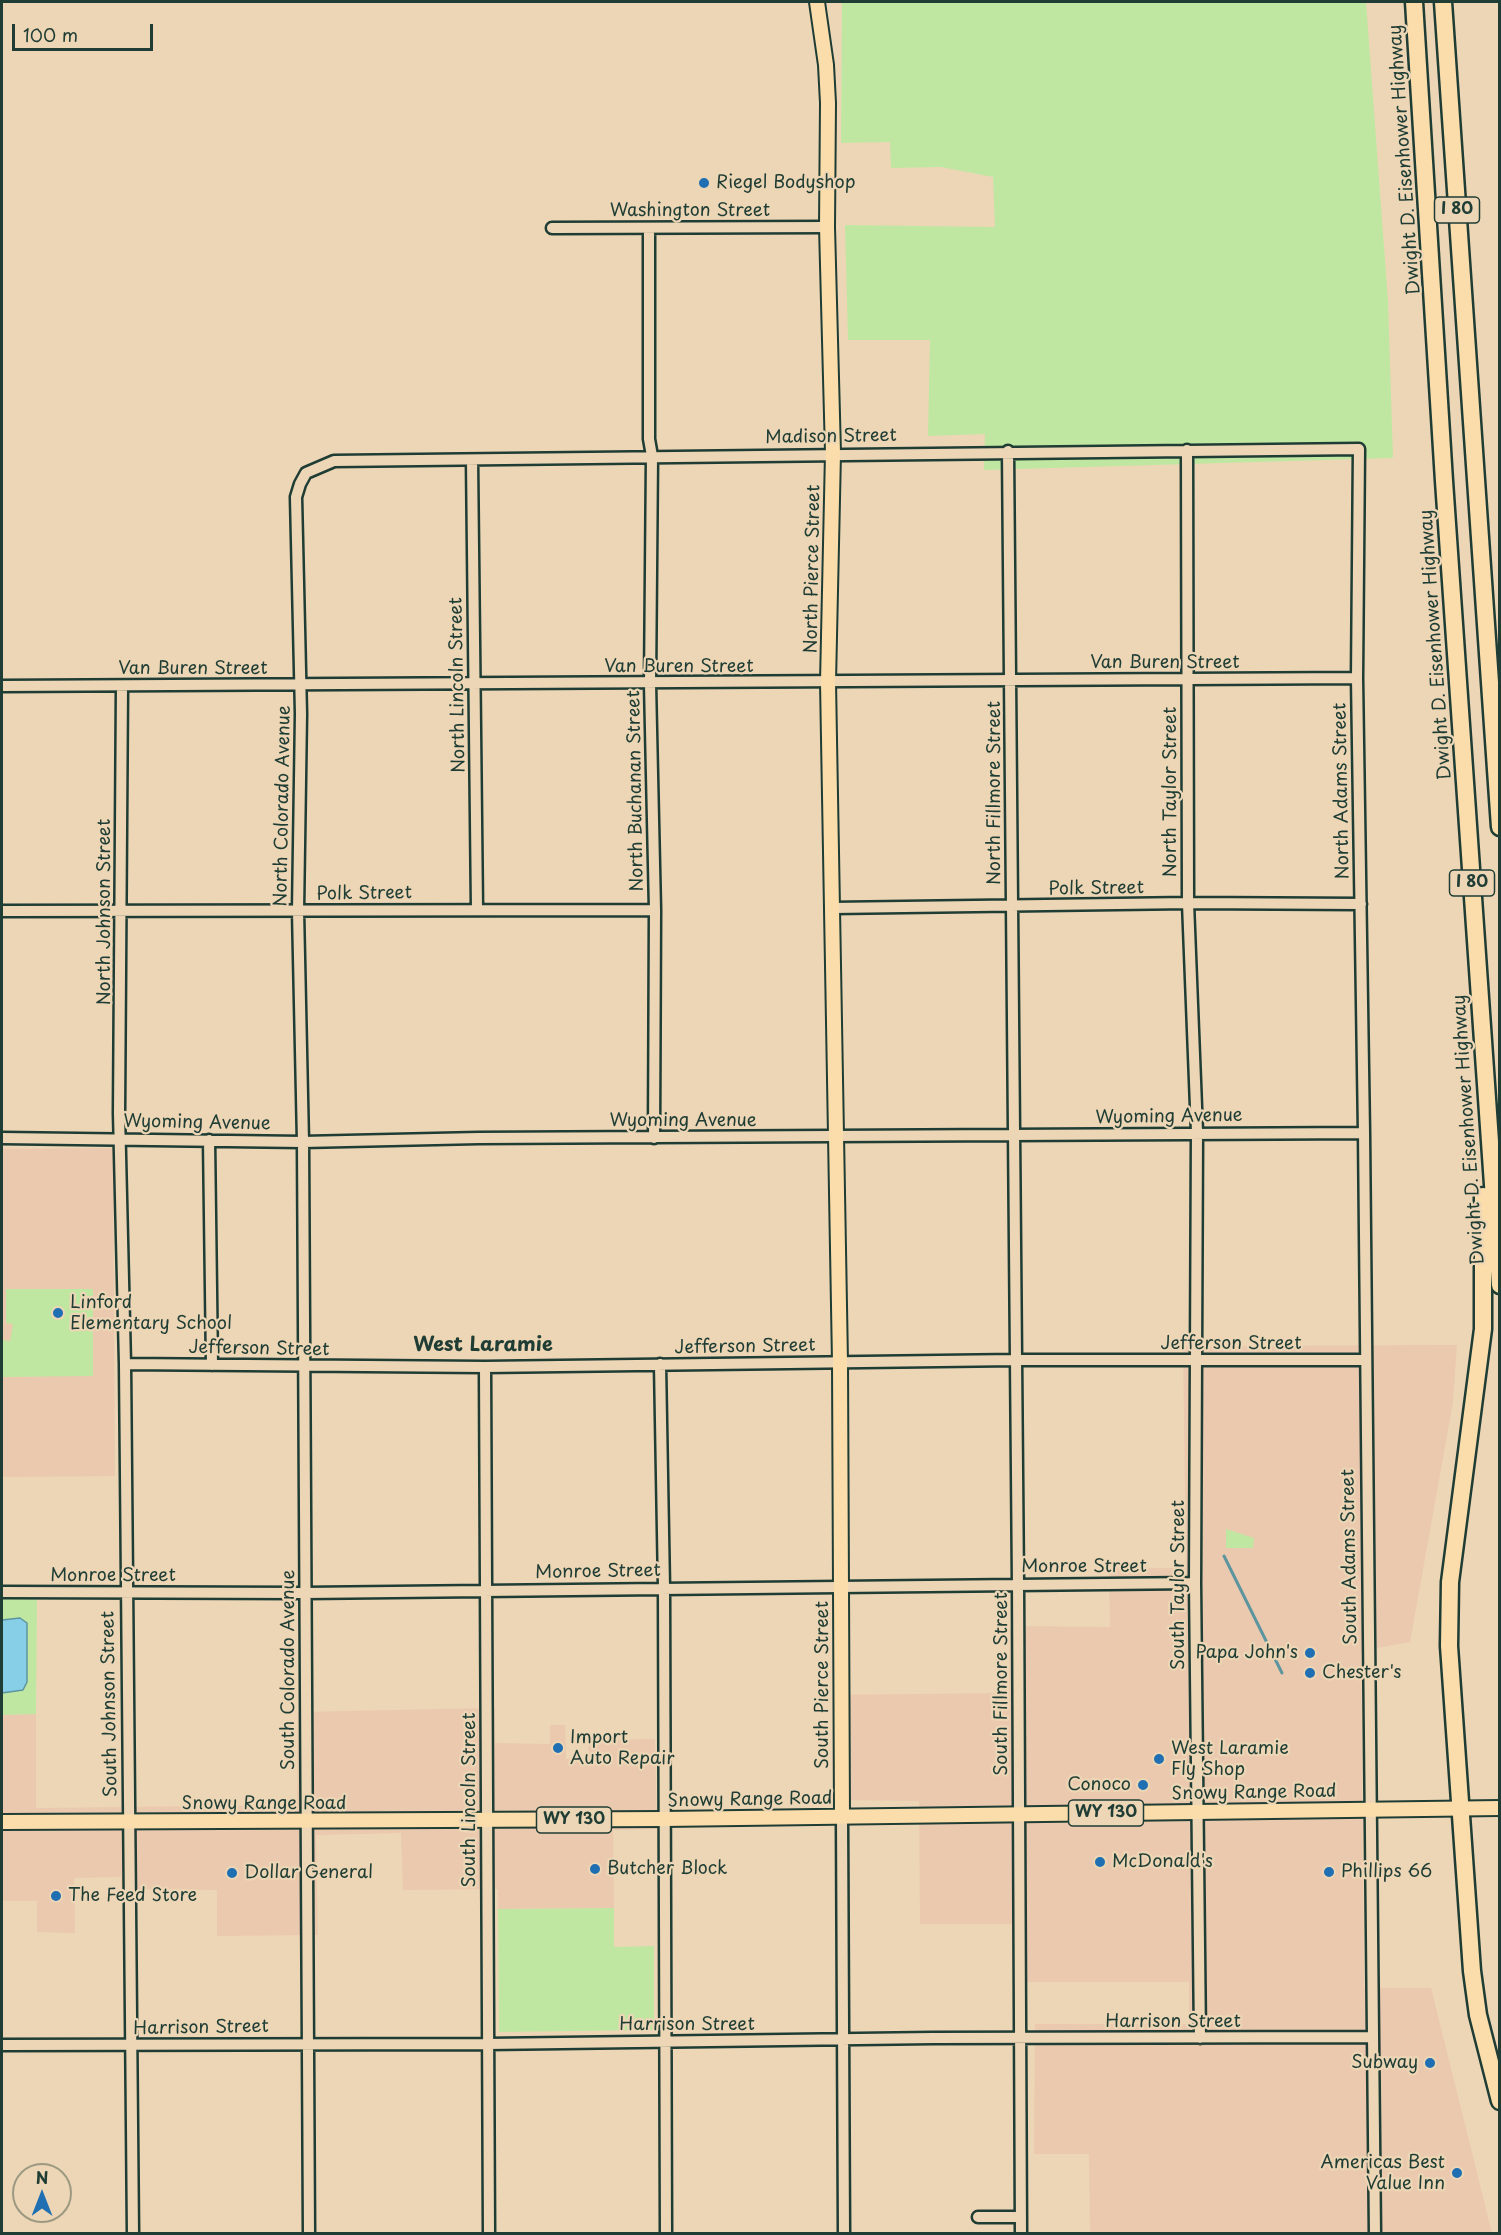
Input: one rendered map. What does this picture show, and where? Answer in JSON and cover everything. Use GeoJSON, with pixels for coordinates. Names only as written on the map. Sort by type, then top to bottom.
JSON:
{"type":"FeatureCollection","features":[{"type":"Feature","properties":{"kind":"highway","name":"Dwight D. Eisenhower Highway"},"geometry":{"type":"LineString","coordinates":[[1414,2],[1442,418],[1444,481],[1500,1285]]}},
{"type":"Feature","properties":{"kind":"highway","name":"I 80"},"geometry":{"type":"LineString","coordinates":[[1443,2],[1474,479],[1500,827]]}},
{"type":"Feature","properties":{"kind":"highway"},"geometry":{"type":"LineString","coordinates":[[1484,1051],[1483,1329],[1450,1582],[1449,1646],[1472,1971],[1479,2015],[1500,2101]]}},
{"type":"Feature","properties":{"kind":"main road","name":"North Pierce Street"},"geometry":{"type":"LineString","coordinates":[[817,2],[828,93],[827,227],[833,453],[828,682],[834,1137]]}},
{"type":"Feature","properties":{"kind":"main road","name":"South Pierce Street"},"geometry":{"type":"LineString","coordinates":[[834,1137],[840,1362],[842,1817]]}},
{"type":"Feature","properties":{"kind":"main road","name":"Snowy Range Road"},"geometry":{"type":"LineString","coordinates":[[2,1822],[664,1819],[1500,1808]]}},
{"type":"Feature","properties":{"kind":"street","name":"Washington Street"},"geometry":{"type":"LineString","coordinates":[[552,228],[827,227]]}},
{"type":"Feature","properties":{"kind":"street","name":"North Buchanan Street"},"geometry":{"type":"LineString","coordinates":[[649,228],[649,439],[652,456],[650,684],[655,910],[654,1138]]}},
{"type":"Feature","properties":{"kind":"street","name":"Madison Street"},"geometry":{"type":"LineString","coordinates":[[306,473],[334,461],[833,453],[1359,449]]}},
{"type":"Feature","properties":{"kind":"street","name":"North Adams Street"},"geometry":{"type":"LineString","coordinates":[[1359,449],[1357,678],[1364,1133]]}},
{"type":"Feature","properties":{"kind":"street","name":"North Taylor Street"},"geometry":{"type":"LineString","coordinates":[[1187,450],[1188,903],[1197,1132]]}},
{"type":"Feature","properties":{"kind":"street","name":"North Fillmore Street"},"geometry":{"type":"LineString","coordinates":[[1008,451],[1014,1135]]}},
{"type":"Feature","properties":{"kind":"street","name":"North Lincoln Street"},"geometry":{"type":"LineString","coordinates":[[472,460],[477,909]]}},
{"type":"Feature","properties":{"kind":"street","name":"North Colorado Avenue"},"geometry":{"type":"LineString","coordinates":[[303,1142],[298,911],[300,686],[296,497],[306,473]]}},
{"type":"Feature","properties":{"kind":"street","name":"Van Buren Street"},"geometry":{"type":"LineString","coordinates":[[2,686],[650,684],[1357,678]]}},
{"type":"Feature","properties":{"kind":"street","name":"North Johnson Street"},"geometry":{"type":"LineString","coordinates":[[119,1138],[122,686]]}},
{"type":"Feature","properties":{"kind":"street","name":"Polk Street"},"geometry":{"type":"LineString","coordinates":[[832,908],[1188,903],[1361,904]]}},
{"type":"Feature","properties":{"kind":"street","name":"Polk Street"},"geometry":{"type":"LineString","coordinates":[[2,911],[655,910]]}},
{"type":"Feature","properties":{"kind":"street","name":"Wyoming Avenue"},"geometry":{"type":"LineString","coordinates":[[2,1138],[303,1142],[1197,1132],[1364,1133]]}},
{"type":"Feature","properties":{"kind":"street","name":"South Taylor Street"},"geometry":{"type":"LineString","coordinates":[[1197,1132],[1195,1583],[1200,2038]]}},
{"type":"Feature","properties":{"kind":"street","name":"South Adams Street"},"geometry":{"type":"LineString","coordinates":[[1364,1133],[1375,2234]]}},
{"type":"Feature","properties":{"kind":"street","name":"South Fillmore Street"},"geometry":{"type":"LineString","coordinates":[[1014,1135],[1021,2234]]}},
{"type":"Feature","properties":{"kind":"street","name":"South Johnson Street"},"geometry":{"type":"LineString","coordinates":[[119,1138],[125,1364],[125,1593],[133,2234]]}},
{"type":"Feature","properties":{"kind":"street"},"geometry":{"type":"LineString","coordinates":[[209,1140],[212,1365]]}},
{"type":"Feature","properties":{"kind":"street","name":"South Colorado Avenue"},"geometry":{"type":"LineString","coordinates":[[303,1142],[302,1366],[309,2234]]}},
{"type":"Feature","properties":{"kind":"street","name":"Jefferson Street"},"geometry":{"type":"LineString","coordinates":[[125,1364],[485,1367],[1015,1359],[1365,1360]]}},
{"type":"Feature","properties":{"kind":"street"},"geometry":{"type":"LineString","coordinates":[[660,1364],[664,1588],[666,2234]]}},
{"type":"Feature","properties":{"kind":"street","name":"South Lincoln Street"},"geometry":{"type":"LineString","coordinates":[[485,1367],[489,2234]]}},
{"type":"Feature","properties":{"kind":"street","name":"Monroe Street"},"geometry":{"type":"LineString","coordinates":[[2,1592],[305,1593],[1018,1583],[1195,1583]]}},
{"type":"Feature","properties":{"kind":"street","name":"South Pierce Street"},"geometry":{"type":"LineString","coordinates":[[842,1817],[844,2234]]}},
{"type":"Feature","properties":{"kind":"street","name":"Harrison Street"},"geometry":{"type":"LineString","coordinates":[[2,2045],[488,2044],[1372,2037]]}},
{"type":"Feature","properties":{"kind":"street"},"geometry":{"type":"LineString","coordinates":[[978,2217],[1021,2217]]}},
{"type":"Feature","properties":{"kind":"shaded area","name":"Linford Elementary School"},"geometry":{"type":"Polygon","coordinates":[[[113,1148],[115,1476],[2,1477],[2,1149],[113,1148]]]}},
{"type":"Feature","properties":{"kind":"shaded area"},"geometry":{"type":"Polygon","coordinates":[[[1457,1345],[1453,1402],[1410,1642],[1361,1651],[1364,1988],[1431,1988],[1492,2233],[1090,2233],[1089,2154],[1034,2154],[1035,2024],[1189,2024],[1189,1982],[1012,1982],[1012,1924],[920,1924],[919,1801],[833,1800],[834,1695],[1009,1693],[1010,1626],[1110,1627],[1109,1568],[1186,1568],[1183,1346],[1457,1345]]]}},
{"type":"Feature","properties":{"kind":"shaded area"},"geometry":{"type":"Polygon","coordinates":[[[495,1708],[495,1743],[550,1744],[550,1725],[565,1725],[566,1759],[589,1758],[588,1740],[655,1739],[657,1829],[613,1830],[614,1908],[498,1909],[498,1889],[403,1890],[401,1833],[316,1835],[318,1935],[217,1936],[217,1890],[121,1889],[121,1877],[74,1878],[75,1933],[37,1932],[37,1901],[2,1901],[2,1715],[36,1714],[36,1808],[297,1805],[298,1712],[495,1708]]]}},
{"type":"Feature","properties":{"kind":"green space"},"geometry":{"type":"Polygon","coordinates":[[[842,2],[1366,2],[1388,301],[1393,458],[984,470],[985,434],[928,436],[930,340],[848,340],[845,225],[995,227],[993,177],[941,167],[891,168],[890,142],[841,143],[842,2]]]}},
{"type":"Feature","properties":{"kind":"green space"},"geometry":{"type":"Polygon","coordinates":[[[6,1289],[93,1289],[93,1376],[2,1377],[2,1340],[10,1341],[13,1324],[6,1323],[6,1289]]]}},
{"type":"Feature","properties":{"kind":"green space"},"geometry":{"type":"Polygon","coordinates":[[[1226,1529],[1254,1538],[1253,1548],[1226,1548],[1226,1529]]]}},
{"type":"Feature","properties":{"kind":"green space"},"geometry":{"type":"Polygon","coordinates":[[[2,1598],[37,1599],[36,1714],[2,1715],[2,1598]]]}},
{"type":"Feature","properties":{"kind":"green space"},"geometry":{"type":"Polygon","coordinates":[[[614,1908],[614,1947],[654,1946],[654,2030],[499,2032],[498,1909],[614,1908]]]}},
{"type":"Feature","properties":{"kind":"water"},"geometry":{"type":"Polygon","coordinates":[[[20,1618],[27,1623],[27,1682],[23,1690],[2,1693],[2,1620],[20,1618]]]}},
{"type":"Feature","properties":{"kind":"waterway"},"geometry":{"type":"LineString","coordinates":[[1224,1556],[1282,1673]]}},
{"type":"Feature","properties":{"kind":"place","name":"Riegel Bodyshop"},"geometry":{"type":"Point","coordinates":[704,183]}},
{"type":"Feature","properties":{"kind":"place","name":"Linford Elementary School"},"geometry":{"type":"Point","coordinates":[58,1313]}},
{"type":"Feature","properties":{"kind":"place","name":"Papa John's"},"geometry":{"type":"Point","coordinates":[1310,1653]}},
{"type":"Feature","properties":{"kind":"place","name":"Chester's"},"geometry":{"type":"Point","coordinates":[1310,1673]}},
{"type":"Feature","properties":{"kind":"place","name":"Import Auto Repair"},"geometry":{"type":"Point","coordinates":[558,1748]}},
{"type":"Feature","properties":{"kind":"place","name":"West Laramie Fly Shop"},"geometry":{"type":"Point","coordinates":[1159,1759]}},
{"type":"Feature","properties":{"kind":"place","name":"Conoco"},"geometry":{"type":"Point","coordinates":[1143,1785]}},
{"type":"Feature","properties":{"kind":"place","name":"McDonald's"},"geometry":{"type":"Point","coordinates":[1100,1862]}},
{"type":"Feature","properties":{"kind":"place","name":"Butcher Block"},"geometry":{"type":"Point","coordinates":[595,1869]}},
{"type":"Feature","properties":{"kind":"place","name":"Phillips 66"},"geometry":{"type":"Point","coordinates":[1329,1872]}},
{"type":"Feature","properties":{"kind":"place","name":"Dollar General"},"geometry":{"type":"Point","coordinates":[232,1873]}},
{"type":"Feature","properties":{"kind":"place","name":"The Feed Store"},"geometry":{"type":"Point","coordinates":[56,1896]}},
{"type":"Feature","properties":{"kind":"place","name":"Subway"},"geometry":{"type":"Point","coordinates":[1430,2063]}},
{"type":"Feature","properties":{"kind":"place","name":"Americas Best Value Inn"},"geometry":{"type":"Point","coordinates":[1457,2173]}},
{"type":"Feature","properties":{"kind":"district","name":"West Laramie"},"geometry":{"type":"Point","coordinates":[483,1345]}}]}
